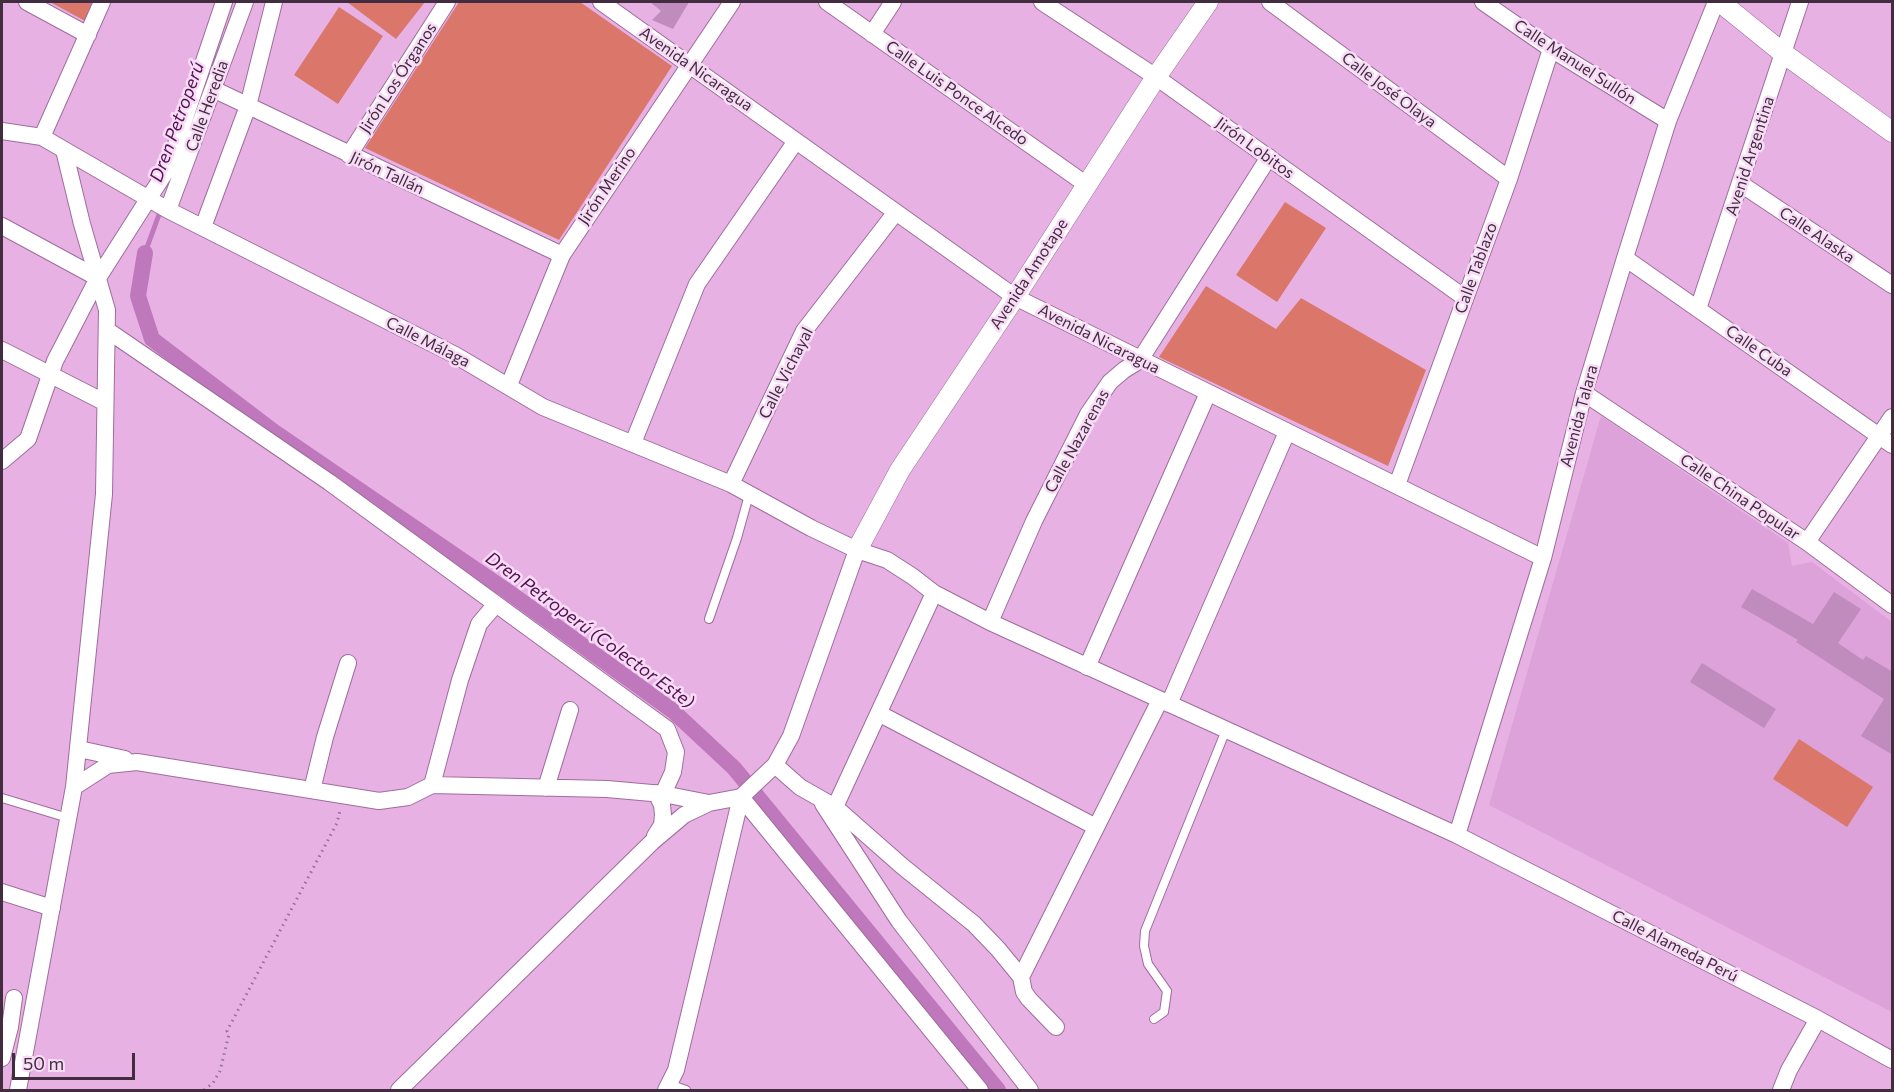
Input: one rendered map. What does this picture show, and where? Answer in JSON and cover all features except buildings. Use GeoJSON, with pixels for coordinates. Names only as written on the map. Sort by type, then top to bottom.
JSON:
{"type":"FeatureCollection","features":[{"type":"Feature","properties":{"kind":"street"},"geometry":{"type":"LineString","coordinates":[[27,2],[88,35]]}},
{"type":"Feature","properties":{"kind":"street"},"geometry":{"type":"LineString","coordinates":[[42,137],[102,2]]}},
{"type":"Feature","properties":{"kind":"street"},"geometry":{"type":"LineString","coordinates":[[2,461],[28,439],[55,361],[98,278],[168,168],[224,2]]}},
{"type":"Feature","properties":{"kind":"street","name":"Calle Heredia"},"geometry":{"type":"LineString","coordinates":[[168,210],[245,2]]}},
{"type":"Feature","properties":{"kind":"street"},"geometry":{"type":"LineString","coordinates":[[203,227],[248,106],[274,2]]}},
{"type":"Feature","properties":{"kind":"street","name":"Jirón Los Órganos"},"geometry":{"type":"LineString","coordinates":[[349,155],[447,2]]}},
{"type":"Feature","properties":{"kind":"street","name":"Avenida Nicaragua"},"geometry":{"type":"LineString","coordinates":[[601,2],[1015,297],[1543,558]]}},
{"type":"Feature","properties":{"kind":"street","name":"Jirón Merino"},"geometry":{"type":"LineString","coordinates":[[509,385],[562,255],[688,64],[732,2]]}},
{"type":"Feature","properties":{"kind":"street","name":"Calle Luis Ponce Alcedo"},"geometry":{"type":"LineString","coordinates":[[827,2],[1087,185]]}},
{"type":"Feature","properties":{"kind":"street"},"geometry":{"type":"LineString","coordinates":[[872,34],[893,2]]}},
{"type":"Feature","properties":{"kind":"street","name":"Jirón Lobitos"},"geometry":{"type":"LineString","coordinates":[[1042,2],[1156,77],[1465,298]]}},
{"type":"Feature","properties":{"kind":"street","name":"Avenida Amotape"},"geometry":{"type":"LineString","coordinates":[[857,550],[900,470],[1015,297],[1156,77],[1208,2]]}},
{"type":"Feature","properties":{"kind":"street","name":"Calle José Olaya"},"geometry":{"type":"LineString","coordinates":[[1270,2],[1509,179]]}},
{"type":"Feature","properties":{"kind":"street","name":"Calle Manuel Sullón"},"geometry":{"type":"LineString","coordinates":[[1483,2],[1551,49],[1668,121]]}},
{"type":"Feature","properties":{"kind":"street"},"geometry":{"type":"LineString","coordinates":[[1718,2],[1783,53],[1893,132]]}},
{"type":"Feature","properties":{"kind":"street","name":"Avenida Talara"},"geometry":{"type":"LineString","coordinates":[[1457,835],[1543,558],[1584,393],[1624,258],[1668,121],[1718,2]]}},
{"type":"Feature","properties":{"kind":"street","name":"Avenid Argentina"},"geometry":{"type":"LineString","coordinates":[[1698,309],[1800,2]]}},
{"type":"Feature","properties":{"kind":"street","name":"Calle Tablazo"},"geometry":{"type":"LineString","coordinates":[[1397,485],[1509,179],[1551,49]]}},
{"type":"Feature","properties":{"kind":"street","name":"Jirón Tallán"},"geometry":{"type":"LineString","coordinates":[[213,89],[562,255]]}},
{"type":"Feature","properties":{"kind":"street","name":"Calle Málaga"},"geometry":{"type":"LineString","coordinates":[[2,131],[42,137],[168,210],[455,355],[543,407],[731,484],[857,550],[887,560],[934,593],[990,622],[1164,702]]}},
{"type":"Feature","properties":{"kind":"street"},"geometry":{"type":"LineString","coordinates":[[633,443],[697,284],[796,141]]}},
{"type":"Feature","properties":{"kind":"street"},"geometry":{"type":"LineString","coordinates":[[18,1090],[74,787],[104,494],[107,310],[82,224],[64,150]]}},
{"type":"Feature","properties":{"kind":"street","name":"Calle Nazarenas"},"geometry":{"type":"LineString","coordinates":[[990,622],[1034,521],[1089,414],[1110,382],[1140,360],[1269,157]]}},
{"type":"Feature","properties":{"kind":"street","name":"Calle Alaska"},"geometry":{"type":"LineString","coordinates":[[1741,184],[1893,285]]}},
{"type":"Feature","properties":{"kind":"street","name":"Calle Vichayal"},"geometry":{"type":"LineString","coordinates":[[731,484],[804,332],[896,212]]}},
{"type":"Feature","properties":{"kind":"street"},"geometry":{"type":"LineString","coordinates":[[2,226],[98,278]]}},
{"type":"Feature","properties":{"kind":"street","name":"Calle Cuba"},"geometry":{"type":"LineString","coordinates":[[1624,258],[1886,440]]}},
{"type":"Feature","properties":{"kind":"street"},"geometry":{"type":"LineString","coordinates":[[107,330],[328,482],[667,729],[676,752],[673,772],[659,794],[663,815],[662,825],[652,842]]}},
{"type":"Feature","properties":{"kind":"street"},"geometry":{"type":"LineString","coordinates":[[2,350],[104,402]]}},
{"type":"Feature","properties":{"kind":"street"},"geometry":{"type":"LineString","coordinates":[[1087,667],[1208,393]]}},
{"type":"Feature","properties":{"kind":"street","name":"Calle China Popular"},"geometry":{"type":"LineString","coordinates":[[1584,393],[1807,542],[1893,605]]}},
{"type":"Feature","properties":{"kind":"street"},"geometry":{"type":"LineString","coordinates":[[1807,542],[1886,440],[1893,417]]}},
{"type":"Feature","properties":{"kind":"street"},"geometry":{"type":"LineString","coordinates":[[1021,977],[1096,827],[1164,702],[1287,432]]}},
{"type":"Feature","properties":{"kind":"street"},"geometry":{"type":"LineString","coordinates":[[399,1090],[652,842],[684,815],[710,803],[741,797],[775,765],[791,736],[857,550]]}},
{"type":"Feature","properties":{"kind":"street"},"geometry":{"type":"LineString","coordinates":[[835,807],[934,593]]}},
{"type":"Feature","properties":{"kind":"street"},"geometry":{"type":"LineString","coordinates":[[432,784],[460,680],[479,624],[496,604]]}},
{"type":"Feature","properties":{"kind":"street"},"geometry":{"type":"LineString","coordinates":[[312,790],[325,737],[348,663]]}},
{"type":"Feature","properties":{"kind":"street","name":"Calle Alameda Perú"},"geometry":{"type":"LineString","coordinates":[[1164,702],[1457,835],[1818,1019],[1893,1060]]}},
{"type":"Feature","properties":{"kind":"street"},"geometry":{"type":"LineString","coordinates":[[546,788],[570,710]]}},
{"type":"Feature","properties":{"kind":"street"},"geometry":{"type":"LineString","coordinates":[[880,714],[1096,827]]}},
{"type":"Feature","properties":{"kind":"street"},"geometry":{"type":"LineString","coordinates":[[79,749],[137,762],[379,801],[408,797],[432,784],[607,789],[659,794],[710,803]]}},
{"type":"Feature","properties":{"kind":"street"},"geometry":{"type":"LineString","coordinates":[[74,787],[108,765],[137,762]]}},
{"type":"Feature","properties":{"kind":"street"},"geometry":{"type":"LineString","coordinates":[[775,765],[800,787],[835,807],[902,866],[974,924],[1021,977],[1024,992],[1056,1027]]}},
{"type":"Feature","properties":{"kind":"street"},"geometry":{"type":"LineString","coordinates":[[668,1087],[676,1070],[741,797]]}},
{"type":"Feature","properties":{"kind":"street"},"geometry":{"type":"LineString","coordinates":[[741,797],[980,1090]]}},
{"type":"Feature","properties":{"kind":"street"},"geometry":{"type":"LineString","coordinates":[[820,798],[898,921],[1030,1090]]}},
{"type":"Feature","properties":{"kind":"street"},"geometry":{"type":"LineString","coordinates":[[2,892],[52,908]]}},
{"type":"Feature","properties":{"kind":"street"},"geometry":{"type":"LineString","coordinates":[[2,1058],[10,1027],[8,996],[34,1005]]}},
{"type":"Feature","properties":{"kind":"street"},"geometry":{"type":"LineString","coordinates":[[1781,1090],[1818,1019]]}},
{"type":"Feature","properties":{"kind":"lane"},"geometry":{"type":"LineString","coordinates":[[709,619],[749,495]]}},
{"type":"Feature","properties":{"kind":"lane"},"geometry":{"type":"LineString","coordinates":[[1155,1019],[1164,1012],[1167,991],[1148,964],[1144,946],[1145,931],[1226,730]]}},
{"type":"Feature","properties":{"kind":"lane"},"geometry":{"type":"LineString","coordinates":[[2,798],[68,818]]}},
{"type":"Feature","properties":{"kind":"lane"},"geometry":{"type":"LineString","coordinates":[[668,1087],[686,1090]]}},
{"type":"Feature","properties":{"kind":"path"},"geometry":{"type":"LineString","coordinates":[[204,1090],[213,1083],[220,1071],[229,1034],[227,1031],[337,823],[345,795]]}},
{"type":"Feature","properties":{"kind":"shaded area"},"geometry":{"type":"Polygon","coordinates":[[[50,2],[93,2],[85,21],[50,2]]]}},
{"type":"Feature","properties":{"kind":"shaded area"},"geometry":{"type":"Polygon","coordinates":[[[347,2],[425,2],[396,39],[347,2]]]}},
{"type":"Feature","properties":{"kind":"shaded area"},"geometry":{"type":"Polygon","coordinates":[[[459,2],[580,2],[672,66],[559,240],[365,148],[459,2]]]}},
{"type":"Feature","properties":{"kind":"shaded area"},"geometry":{"type":"Polygon","coordinates":[[[339,7],[383,36],[338,104],[294,75],[339,7]]]}},
{"type":"Feature","properties":{"kind":"shaded area"},"geometry":{"type":"Polygon","coordinates":[[[1285,202],[1326,228],[1277,302],[1236,275],[1285,202]]]}},
{"type":"Feature","properties":{"kind":"shaded area"},"geometry":{"type":"Polygon","coordinates":[[[1206,286],[1276,329],[1301,298],[1426,370],[1388,466],[1159,357],[1206,286]]]}},
{"type":"Feature","properties":{"kind":"shaded area"},"geometry":{"type":"Polygon","coordinates":[[[1601,416],[1788,543],[1792,566],[1812,562],[1892,622],[1892,1012],[1489,805],[1601,416]]]}},
{"type":"Feature","properties":{"kind":"shaded area"},"geometry":{"type":"Polygon","coordinates":[[[1799,739],[1873,787],[1847,827],[1773,779],[1799,739]]]}},
{"type":"Feature","properties":{"kind":"waterway","name":"Dren Petroperú"},"geometry":{"type":"LineString","coordinates":[[145,253],[161,209]]}},
{"type":"Feature","properties":{"kind":"waterway","name":"Dren Petroperú (Colector Este)"},"geometry":{"type":"LineString","coordinates":[[145,253],[138,296],[152,339],[273,431],[510,593],[673,711],[734,768],[998,1090]]}}]}
